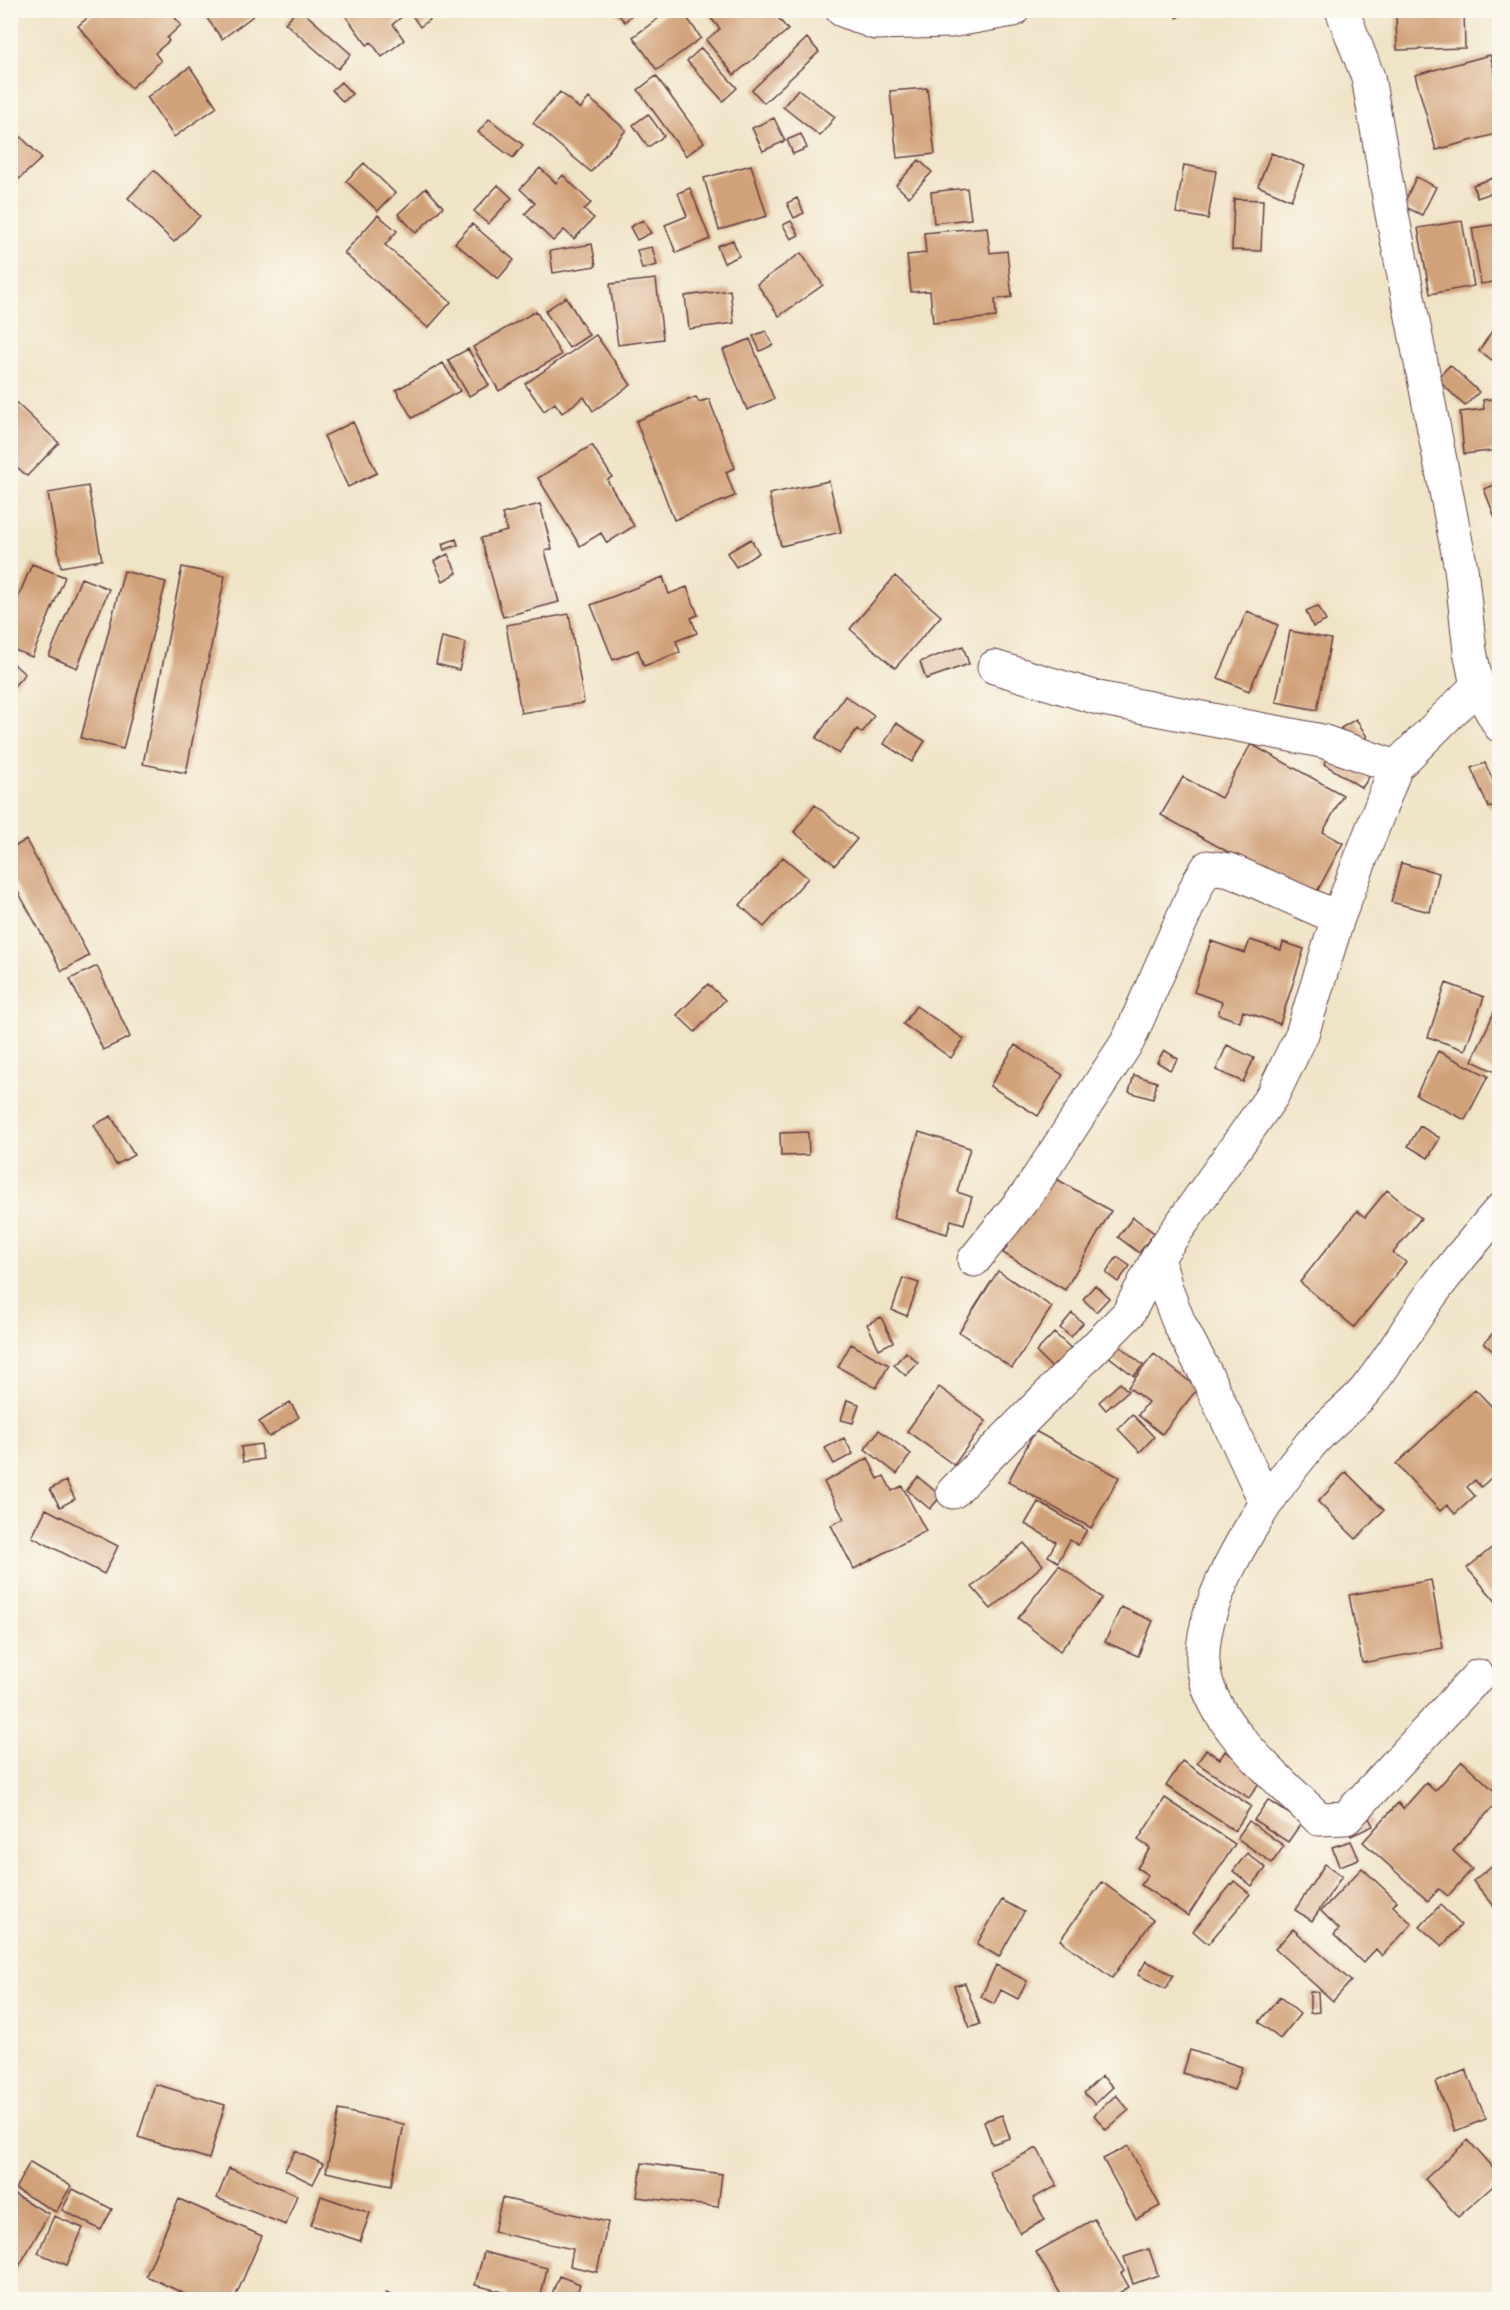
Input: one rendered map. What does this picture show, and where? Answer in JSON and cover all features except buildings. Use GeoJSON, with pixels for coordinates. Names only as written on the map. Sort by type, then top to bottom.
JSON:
{"type":"FeatureCollection","features":[{"type":"Feature","properties":{"kind":"street"},"geometry":{"type":"LineString","coordinates":[[842,10],[875,23],[950,21],[1013,10]]}},
{"type":"Feature","properties":{"kind":"street"},"geometry":{"type":"LineString","coordinates":[[1342,10],[1368,77],[1391,209],[1461,568],[1470,651],[1477,686],[1500,726]]}},
{"type":"Feature","properties":{"kind":"street"},"geometry":{"type":"LineString","coordinates":[[994,667],[1098,698],[1322,741],[1396,767]]}},
{"type":"Feature","properties":{"kind":"street"},"geometry":{"type":"LineString","coordinates":[[953,1492],[1128,1314],[1158,1257],[1272,1096],[1302,1034],[1338,918],[1396,767],[1477,686]]}},
{"type":"Feature","properties":{"kind":"street"},"geometry":{"type":"LineString","coordinates":[[974,1260],[1028,1193],[1128,1041],[1199,880],[1208,867],[1230,870],[1338,918]]}},
{"type":"Feature","properties":{"kind":"street"},"geometry":{"type":"LineString","coordinates":[[1478,1676],[1346,1818],[1319,1819],[1239,1739],[1216,1705],[1204,1673],[1202,1649],[1207,1618],[1235,1556],[1266,1503],[1310,1444],[1364,1392],[1430,1296],[1500,1210]]}},
{"type":"Feature","properties":{"kind":"street"},"geometry":{"type":"LineString","coordinates":[[1158,1257],[1179,1323],[1266,1503]]}}]}
